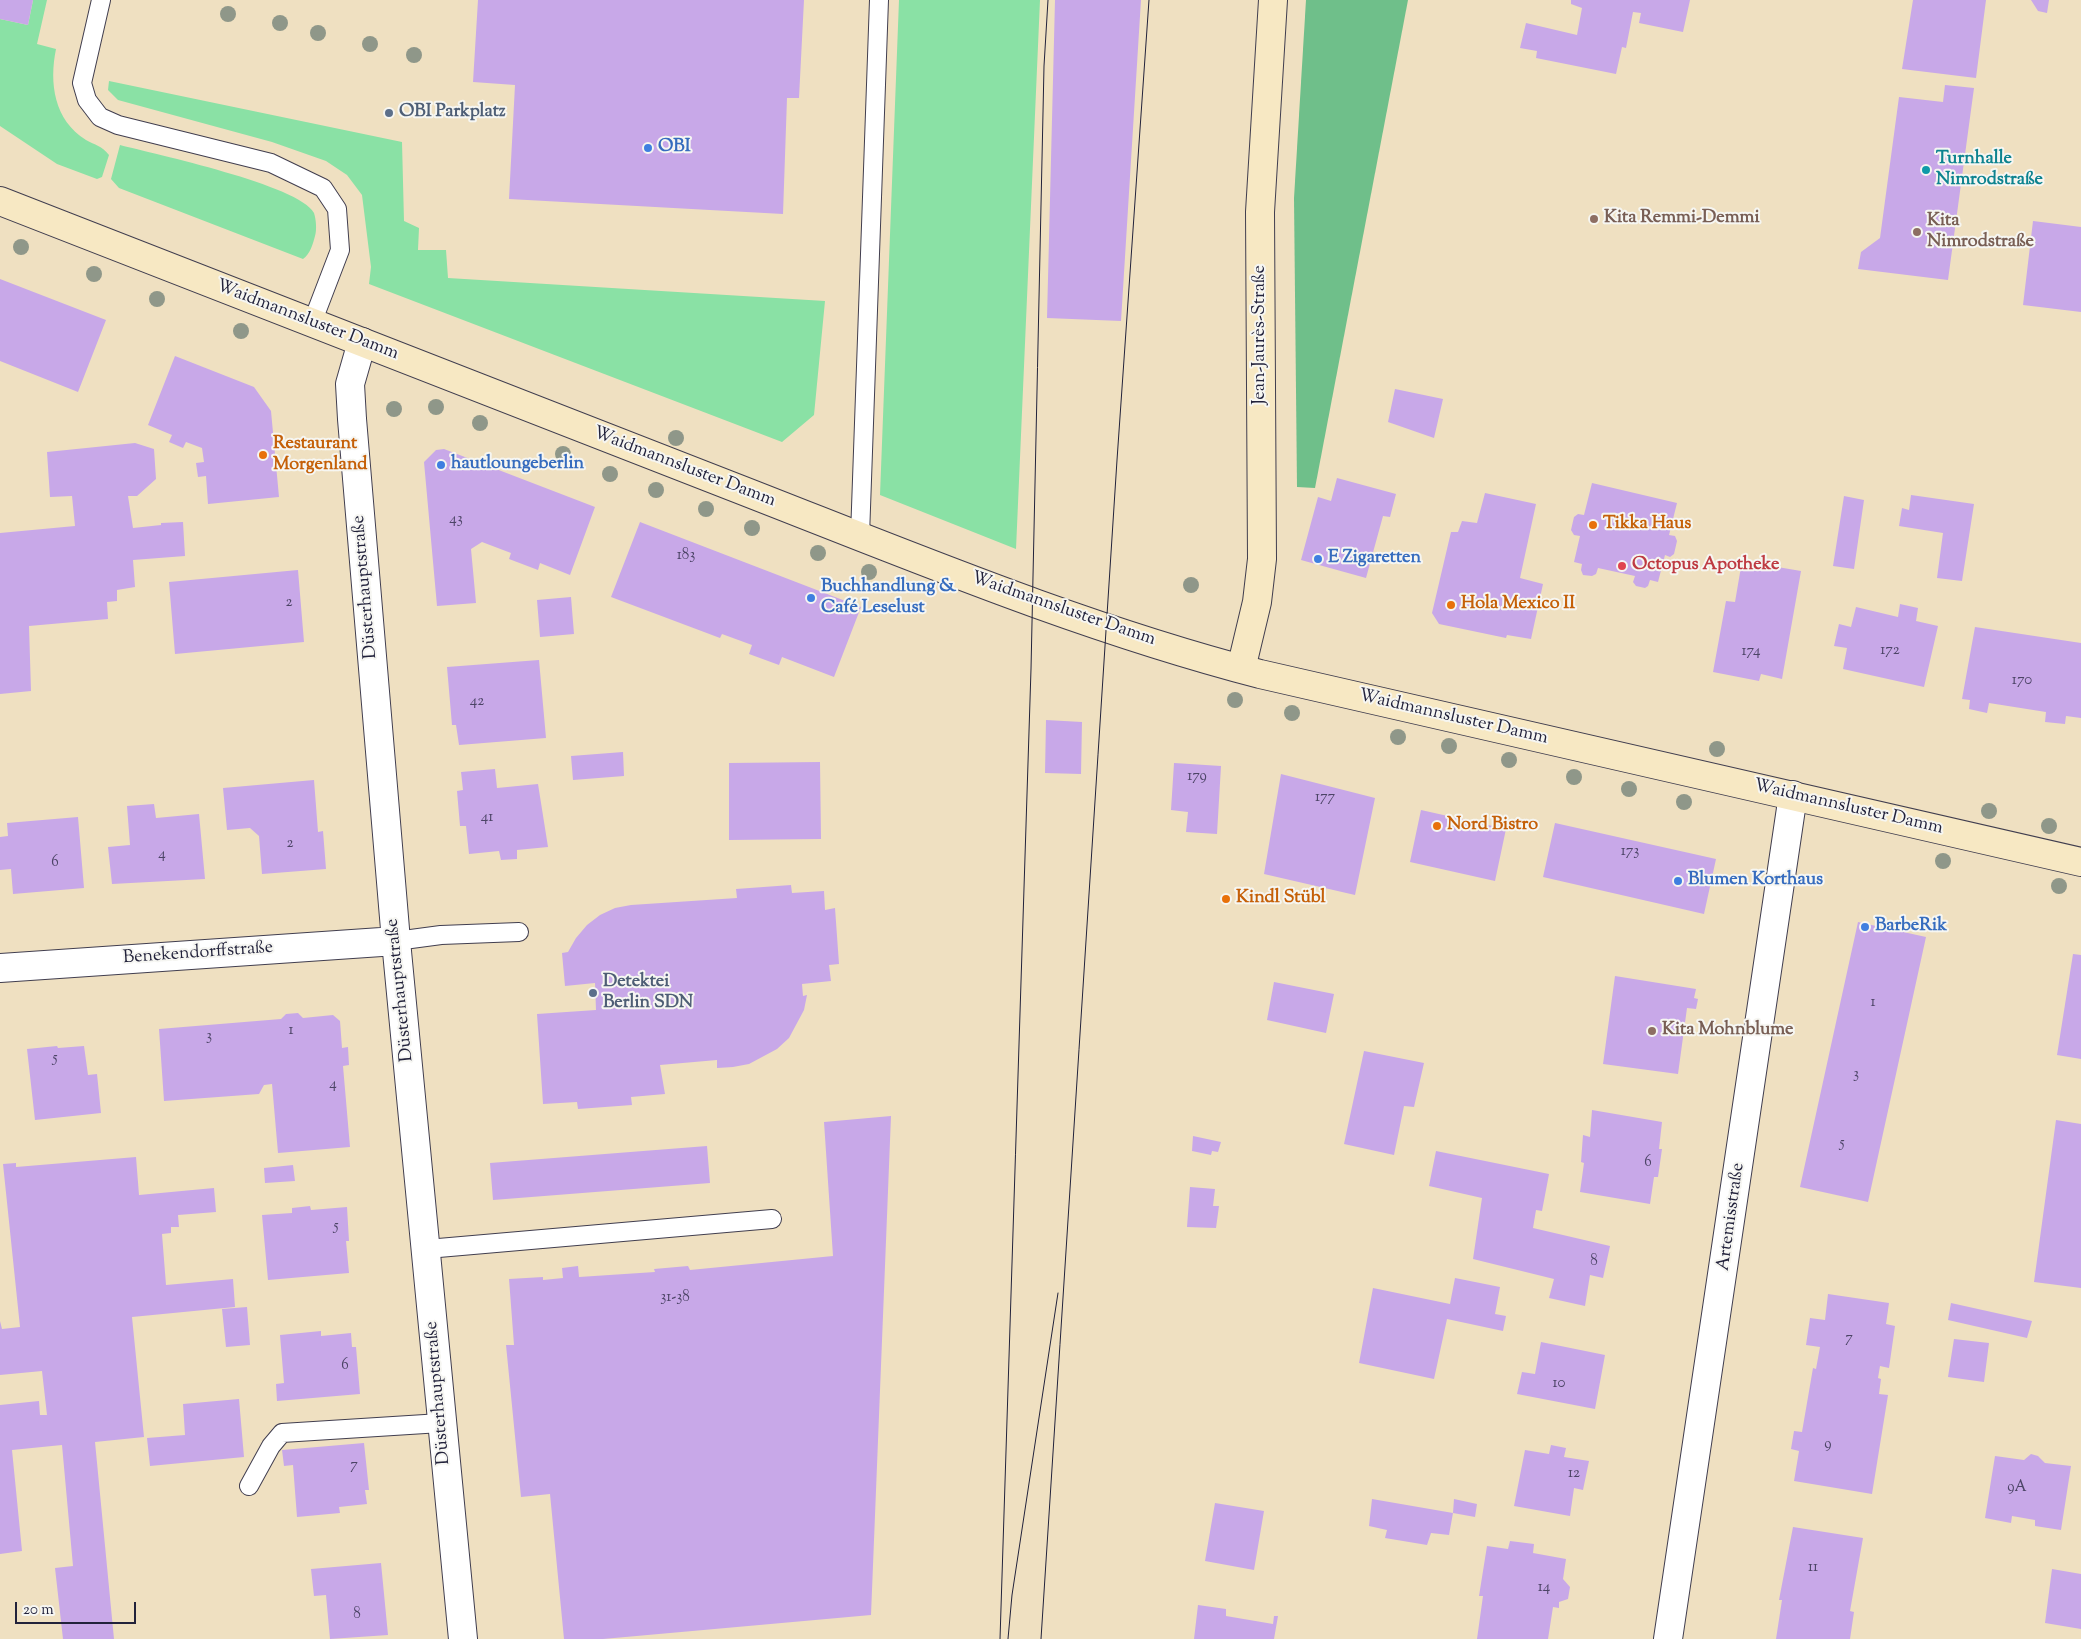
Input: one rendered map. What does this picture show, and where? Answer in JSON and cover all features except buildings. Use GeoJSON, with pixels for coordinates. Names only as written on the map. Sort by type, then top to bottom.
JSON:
{"type":"FeatureCollection","features":[{"type":"Feature","properties":{"kind":"main road","name":"Jean-Jaurès-Straße"},"geometry":{"type":"LineString","coordinates":[[1242,669],[1257,602],[1262,558],[1260,212],[1273,0]]}},
{"type":"Feature","properties":{"kind":"main road","name":"Waidmannsluster Damm"},"geometry":{"type":"LineString","coordinates":[[0,201],[1064,614],[1242,669],[2081,862]]}},
{"type":"Feature","properties":{"kind":"street","name":"Düsterhauptstraße"},"geometry":{"type":"LineString","coordinates":[[362,342],[350,384],[352,419],[396,941],[463,1639]]}},
{"type":"Feature","properties":{"kind":"street","name":"Artemisstraße"},"geometry":{"type":"LineString","coordinates":[[1668,1639],[1794,795]]}},
{"type":"Feature","properties":{"kind":"street","name":"Benekendorffstraße"},"geometry":{"type":"LineString","coordinates":[[0,968],[396,941]]}},
{"type":"Feature","properties":{"kind":"lane"},"geometry":{"type":"LineString","coordinates":[[101,0],[82,83],[87,100],[100,116],[118,125],[271,163],[323,188],[338,209],[340,250],[312,323]]}},
{"type":"Feature","properties":{"kind":"lane"},"geometry":{"type":"LineString","coordinates":[[860,536],[880,0]]}},
{"type":"Feature","properties":{"kind":"lane"},"geometry":{"type":"LineString","coordinates":[[396,941],[441,935],[519,932]]}},
{"type":"Feature","properties":{"kind":"lane"},"geometry":{"type":"LineString","coordinates":[[427,1249],[772,1219]]}},
{"type":"Feature","properties":{"kind":"lane"},"geometry":{"type":"LineString","coordinates":[[249,1486],[271,1446],[282,1433],[442,1423]]}},
{"type":"Feature","properties":{"kind":"green space"},"geometry":{"type":"Polygon","coordinates":[[[33,0],[47,0],[37,44],[56,49],[53,75],[56,100],[61,111],[75,132],[109,155],[102,177],[97,179],[57,164],[0,126],[0,19],[28,25],[33,0]]]}},
{"type":"Feature","properties":{"kind":"green space"},"geometry":{"type":"Polygon","coordinates":[[[899,0],[1040,0],[1016,549],[880,495],[899,0]]]}},
{"type":"Feature","properties":{"kind":"green space"},"geometry":{"type":"Polygon","coordinates":[[[1306,0],[1408,0],[1315,488],[1297,487],[1294,198],[1306,0]]]}},
{"type":"Feature","properties":{"kind":"green space"},"geometry":{"type":"Polygon","coordinates":[[[109,81],[402,142],[404,221],[419,228],[418,250],[446,250],[448,278],[825,301],[814,415],[782,442],[369,284],[371,267],[362,195],[347,175],[326,161],[272,142],[118,100],[108,90],[109,81]]]}},
{"type":"Feature","properties":{"kind":"green space"},"geometry":{"type":"Polygon","coordinates":[[[120,145],[224,172],[283,192],[303,202],[314,213],[316,221],[316,234],[309,252],[303,259],[119,188],[111,179],[120,145]]]}},
{"type":"Feature","properties":{"kind":"tram line"},"geometry":{"type":"LineString","coordinates":[[1000,1639],[1031,669],[1044,66],[1048,0]]}},
{"type":"Feature","properties":{"kind":"tram line"},"geometry":{"type":"LineString","coordinates":[[1041,1639],[1117,460],[1149,0]]}},
{"type":"Feature","properties":{"kind":"tram line"},"geometry":{"type":"LineString","coordinates":[[1008,1639],[1012,1595],[1058,1293]]}},
{"type":"Feature","properties":{"kind":"place","name":"OBI Parkplatz"},"geometry":{"type":"Point","coordinates":[389,113]}},
{"type":"Feature","properties":{"kind":"place","name":"OBI"},"geometry":{"type":"Point","coordinates":[648,148]}},
{"type":"Feature","properties":{"kind":"place","name":"Turnhalle Nimrodstraße"},"geometry":{"type":"Point","coordinates":[1926,170]}},
{"type":"Feature","properties":{"kind":"place","name":"Kita Remmi-Demmi"},"geometry":{"type":"Point","coordinates":[1594,219]}},
{"type":"Feature","properties":{"kind":"place","name":"Kita Nimrodstraße"},"geometry":{"type":"Point","coordinates":[1917,232]}},
{"type":"Feature","properties":{"kind":"place","name":"Restaurant Morgenland"},"geometry":{"type":"Point","coordinates":[263,455]}},
{"type":"Feature","properties":{"kind":"place","name":"hautloungeberlin"},"geometry":{"type":"Point","coordinates":[441,465]}},
{"type":"Feature","properties":{"kind":"place","name":"Tikka Haus"},"geometry":{"type":"Point","coordinates":[1593,525]}},
{"type":"Feature","properties":{"kind":"place","name":"E Zigaretten"},"geometry":{"type":"Point","coordinates":[1318,559]}},
{"type":"Feature","properties":{"kind":"place","name":"Octopus Apotheke"},"geometry":{"type":"Point","coordinates":[1622,566]}},
{"type":"Feature","properties":{"kind":"place","name":"Buchhandlung & Café Leselust"},"geometry":{"type":"Point","coordinates":[811,598]}},
{"type":"Feature","properties":{"kind":"place","name":"Hola Mexico II"},"geometry":{"type":"Point","coordinates":[1451,605]}},
{"type":"Feature","properties":{"kind":"place","name":"Nord Bistro"},"geometry":{"type":"Point","coordinates":[1437,826]}},
{"type":"Feature","properties":{"kind":"place","name":"Blumen Korthaus"},"geometry":{"type":"Point","coordinates":[1678,881]}},
{"type":"Feature","properties":{"kind":"place","name":"Kindl Stübl"},"geometry":{"type":"Point","coordinates":[1226,899]}},
{"type":"Feature","properties":{"kind":"place","name":"BarbeRik"},"geometry":{"type":"Point","coordinates":[1865,927]}},
{"type":"Feature","properties":{"kind":"place","name":"Detektei Berlin SDN"},"geometry":{"type":"Point","coordinates":[593,993]}},
{"type":"Feature","properties":{"kind":"place","name":"Kita Mohnblume"},"geometry":{"type":"Point","coordinates":[1652,1031]}}]}
